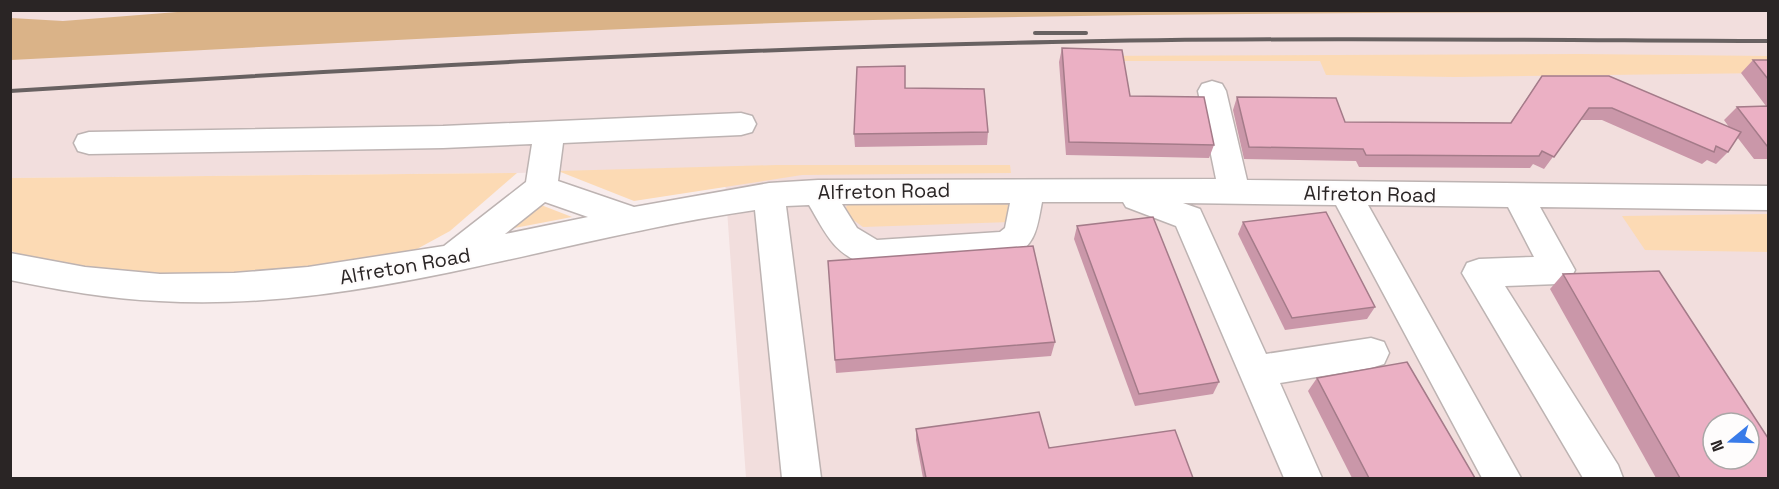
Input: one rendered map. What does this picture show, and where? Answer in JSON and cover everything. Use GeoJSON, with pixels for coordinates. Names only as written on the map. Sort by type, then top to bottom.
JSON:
{"type":"FeatureCollection","features":[{"type":"Feature","properties":{"kind":"street"},"geometry":{"type":"LineString","coordinates":[[1212,91],[1234,192]]}},
{"type":"Feature","properties":{"kind":"street"},"geometry":{"type":"LineString","coordinates":[[89,143],[549,134],[741,124]]}},
{"type":"Feature","properties":{"kind":"street"},"geometry":{"type":"LineString","coordinates":[[451,258],[541,188],[549,134]]}},
{"type":"Feature","properties":{"kind":"street"},"geometry":{"type":"LineString","coordinates":[[541,188],[634,220]]}},
{"type":"Feature","properties":{"kind":"street"},"geometry":{"type":"LineString","coordinates":[[818,192],[845,237],[872,254],[1008,244],[1020,234],[1028,190]]}},
{"type":"Feature","properties":{"kind":"street"},"geometry":{"type":"LineString","coordinates":[[1115,190],[1189,218],[1303,478]]}},
{"type":"Feature","properties":{"kind":"street","name":"Alfreton Road"},"geometry":{"type":"LineString","coordinates":[[10,266],[93,284],[205,290],[266,287],[318,281],[451,258],[769,195],[818,192],[1115,190],[1768,198]]}},
{"type":"Feature","properties":{"kind":"street"},"geometry":{"type":"LineString","coordinates":[[1346,194],[1502,478]]}},
{"type":"Feature","properties":{"kind":"street"},"geometry":{"type":"LineString","coordinates":[[769,195],[802,478]]}},
{"type":"Feature","properties":{"kind":"street"},"geometry":{"type":"LineString","coordinates":[[1518,196],[1558,270],[1479,273],[1604,478]]}},
{"type":"Feature","properties":{"kind":"street"},"geometry":{"type":"LineString","coordinates":[[1256,370],[1371,353]]}},
{"type":"Feature","properties":{"kind":"shaded area"},"geometry":{"type":"Polygon","coordinates":[[[1768,10],[1768,12],[1266,14],[845,21],[487,35],[11,60],[11,18],[63,21],[190,11],[1768,10]]]}},
{"type":"Feature","properties":{"kind":"shaded area"},"geometry":{"type":"Polygon","coordinates":[[[10,11],[1768,11],[1768,478],[746,478],[724,167],[517,173],[11,178],[10,11]]]}},
{"type":"Feature","properties":{"kind":"shaded area"},"geometry":{"type":"Polygon","coordinates":[[[1580,54],[1768,56],[1768,73],[1454,77],[1326,75],[1320,61],[1059,61],[1078,56],[1580,54]]]}},
{"type":"Feature","properties":{"kind":"shaded area"},"geometry":{"type":"Polygon","coordinates":[[[776,165],[1010,165],[1011,173],[802,175],[634,201],[558,171],[776,165]]]}},
{"type":"Feature","properties":{"kind":"shaded area"},"geometry":{"type":"Polygon","coordinates":[[[517,173],[450,231],[406,255],[233,277],[168,276],[107,271],[35,259],[11,251],[11,178],[517,173]]]}},
{"type":"Feature","properties":{"kind":"shaded area"},"geometry":{"type":"Polygon","coordinates":[[[851,200],[992,200],[1011,205],[1011,222],[863,227],[848,216],[846,207],[851,200]]]}},
{"type":"Feature","properties":{"kind":"shaded area"},"geometry":{"type":"Polygon","coordinates":[[[536,203],[572,217],[499,231],[536,203]]]}},
{"type":"Feature","properties":{"kind":"shaded area"},"geometry":{"type":"Polygon","coordinates":[[[1768,214],[1768,252],[1645,250],[1622,216],[1768,214]]]}},
{"type":"Feature","properties":{"kind":"building"},"geometry":{"type":"Polygon","coordinates":[[[1062,48],[1122,50],[1130,96],[1204,97],[1214,145],[1069,142],[1062,48]]]}},
{"type":"Feature","properties":{"kind":"building"},"geometry":{"type":"Polygon","coordinates":[[[1753,60],[1768,60],[1768,79],[1753,60]]]}},
{"type":"Feature","properties":{"kind":"building"},"geometry":{"type":"Polygon","coordinates":[[[905,66],[905,88],[984,89],[988,132],[854,134],[857,67],[905,66]]]}},
{"type":"Feature","properties":{"kind":"building"},"geometry":{"type":"Polygon","coordinates":[[[1542,76],[1609,76],[1741,132],[1728,152],[1716,146],[1714,152],[1612,108],[1589,108],[1554,157],[1542,151],[1539,156],[1366,155],[1363,149],[1249,147],[1237,97],[1336,98],[1345,122],[1511,123],[1542,76]]]}},
{"type":"Feature","properties":{"kind":"building"},"geometry":{"type":"Polygon","coordinates":[[[1768,106],[1768,146],[1767,146],[1737,107],[1768,106]]]}},
{"type":"Feature","properties":{"kind":"building"},"geometry":{"type":"Polygon","coordinates":[[[1326,212],[1375,307],[1292,318],[1243,222],[1326,212]]]}},
{"type":"Feature","properties":{"kind":"building"},"geometry":{"type":"Polygon","coordinates":[[[1153,217],[1219,382],[1139,394],[1077,226],[1153,217]]]}},
{"type":"Feature","properties":{"kind":"building"},"geometry":{"type":"Polygon","coordinates":[[[1033,246],[1055,342],[835,360],[828,261],[1033,246]]]}},
{"type":"Feature","properties":{"kind":"building"},"geometry":{"type":"Polygon","coordinates":[[[1659,271],[1750,411],[1701,411],[1701,471],[1761,471],[1761,427],[1768,438],[1768,478],[1680,478],[1563,274],[1659,271]]]}},
{"type":"Feature","properties":{"kind":"building"},"geometry":{"type":"Polygon","coordinates":[[[1407,362],[1475,478],[1369,478],[1317,378],[1407,362]]]}},
{"type":"Feature","properties":{"kind":"building"},"geometry":{"type":"Polygon","coordinates":[[[1039,412],[1049,448],[1175,430],[1193,478],[926,478],[916,429],[1039,412]]]}},
{"type":"Feature","properties":{"kind":"railway"},"geometry":{"type":"LineString","coordinates":[[1035,33],[1086,33]]}},
{"type":"Feature","properties":{"kind":"railway"},"geometry":{"type":"LineString","coordinates":[[10,91],[531,61],[922,45],[1410,39],[1768,41]]}}]}
